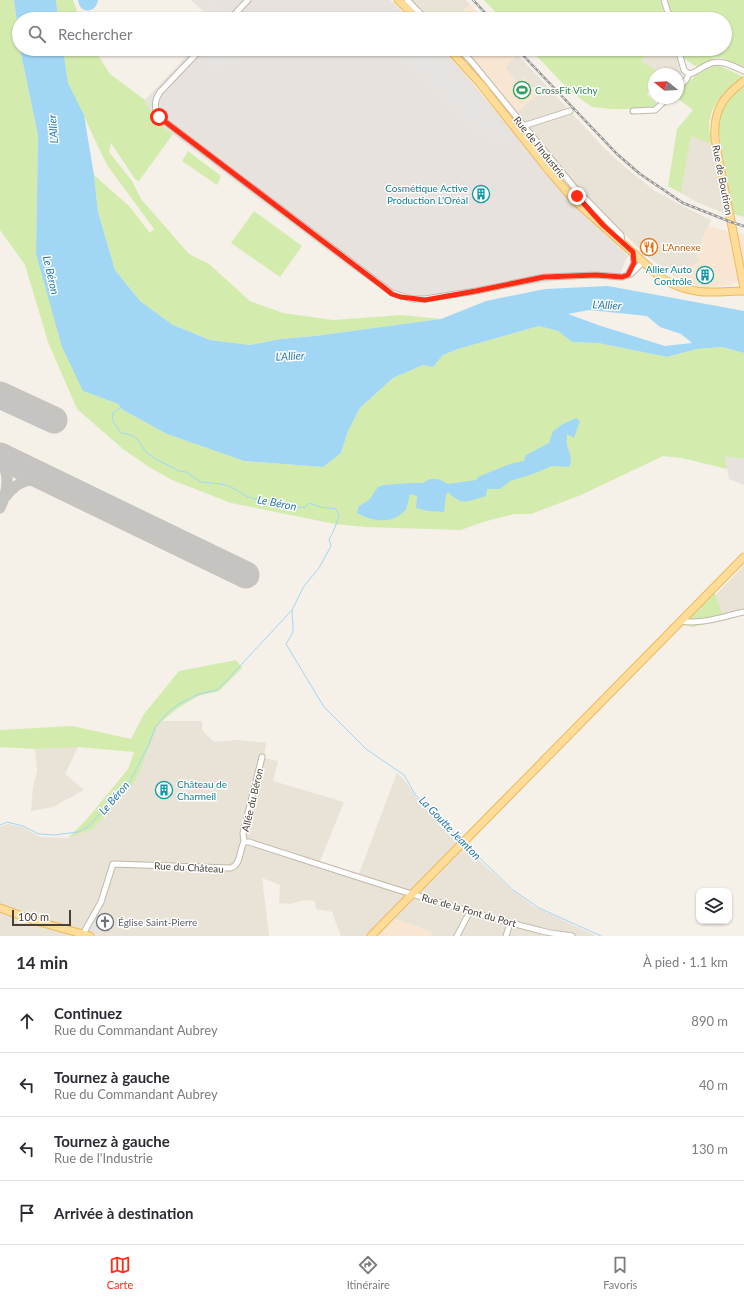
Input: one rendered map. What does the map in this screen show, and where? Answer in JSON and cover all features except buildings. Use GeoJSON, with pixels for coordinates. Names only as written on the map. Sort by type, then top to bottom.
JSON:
{"type":"FeatureCollection","features":[{"type":"Feature","properties":{"kind":"main road"},"geometry":{"type":"LineString","coordinates":[[398,0],[411,12]]}},
{"type":"Feature","properties":{"kind":"main road","name":"Rue de l'Industrie"},"geometry":{"type":"LineString","coordinates":[[455,56],[499,104],[556,173],[603,225],[665,281],[691,290],[711,293],[744,291]]}},
{"type":"Feature","properties":{"kind":"main road","name":"Rue de Boutiron"},"geometry":{"type":"LineString","coordinates":[[744,81],[727,96],[720,106],[714,127],[715,139],[742,268],[744,286]]}},
{"type":"Feature","properties":{"kind":"main road","name":"Rue de l'Industrie"},"geometry":{"type":"LineString","coordinates":[[691,290],[744,286]]}},
{"type":"Feature","properties":{"kind":"main road"},"geometry":{"type":"LineString","coordinates":[[371,936],[744,557]]}},
{"type":"Feature","properties":{"kind":"main road"},"geometry":{"type":"LineString","coordinates":[[0,908],[80,936]]}},
{"type":"Feature","properties":{"kind":"main road"},"geometry":{"type":"LineString","coordinates":[[0,912],[49,928],[80,936]]}},
{"type":"Feature","properties":{"kind":"street"},"geometry":{"type":"LineString","coordinates":[[237,12],[248,0]]}},
{"type":"Feature","properties":{"kind":"street"},"geometry":{"type":"LineString","coordinates":[[407,0],[419,12]]}},
{"type":"Feature","properties":{"kind":"street"},"geometry":{"type":"LineString","coordinates":[[664,0],[668,12]]}},
{"type":"Feature","properties":{"kind":"street"},"geometry":{"type":"LineString","coordinates":[[194,56],[160,92],[155,100],[156,113],[159,117],[392,294],[412,299],[425,300],[544,277],[596,275],[622,277],[631,274],[643,262]]}},
{"type":"Feature","properties":{"kind":"street","name":"Rue de l'Industrie"},"geometry":{"type":"LineString","coordinates":[[466,56],[574,187],[621,235],[622,242]]}},
{"type":"Feature","properties":{"kind":"street"},"geometry":{"type":"LineString","coordinates":[[680,56],[684,70],[689,74]]}},
{"type":"Feature","properties":{"kind":"street"},"geometry":{"type":"LineString","coordinates":[[684,82],[689,74],[698,71],[712,62],[724,63],[744,72]]}},
{"type":"Feature","properties":{"kind":"street"},"geometry":{"type":"LineString","coordinates":[[633,111],[655,110],[662,104]]}},
{"type":"Feature","properties":{"kind":"street"},"geometry":{"type":"LineString","coordinates":[[523,126],[570,111]]}},
{"type":"Feature","properties":{"kind":"street"},"geometry":{"type":"LineString","coordinates":[[628,275],[634,263],[633,252]]}},
{"type":"Feature","properties":{"kind":"street"},"geometry":{"type":"LineString","coordinates":[[682,621],[688,623],[697,622],[744,612]]}},
{"type":"Feature","properties":{"kind":"street","name":"Allée du Béron"},"geometry":{"type":"LineString","coordinates":[[244,842],[244,833],[262,757]]}},
{"type":"Feature","properties":{"kind":"street"},"geometry":{"type":"LineString","coordinates":[[244,842],[249,842],[413,894]]}},
{"type":"Feature","properties":{"kind":"street","name":"Rue du Château"},"geometry":{"type":"LineString","coordinates":[[80,936],[102,902],[113,864],[233,868],[238,862],[241,846],[244,842]]}},
{"type":"Feature","properties":{"kind":"street","name":"Rue de la Font du Port"},"geometry":{"type":"LineString","coordinates":[[413,894],[510,923],[545,932],[572,936]]}},
{"type":"Feature","properties":{"kind":"street"},"geometry":{"type":"LineString","coordinates":[[457,936],[470,911]]}},
{"type":"Feature","properties":{"kind":"street"},"geometry":{"type":"LineString","coordinates":[[506,936],[510,923]]}},
{"type":"Feature","properties":{"kind":"street"},"geometry":{"type":"LineString","coordinates":[[49,928],[59,929],[80,936]]}},
{"type":"Feature","properties":{"kind":"shaded area"},"geometry":{"type":"Polygon","coordinates":[[[191,0],[390,0],[403,12],[204,12],[191,0]]]}},
{"type":"Feature","properties":{"kind":"shaded area"},"geometry":{"type":"Polygon","coordinates":[[[411,0],[466,0],[470,4],[463,12],[423,12],[411,0]]]}},
{"type":"Feature","properties":{"kind":"shaded area"},"geometry":{"type":"Polygon","coordinates":[[[215,2],[225,12],[205,12],[215,2]]]}},
{"type":"Feature","properties":{"kind":"shaded area"},"geometry":{"type":"Polygon","coordinates":[[[470,4],[477,12],[463,12],[470,4]]]}},
{"type":"Feature","properties":{"kind":"shaded area"},"geometry":{"type":"Polygon","coordinates":[[[186,56],[448,56],[564,192],[628,256],[617,280],[588,277],[553,281],[437,300],[415,302],[396,299],[348,266],[157,122],[145,100],[186,56]]]}},
{"type":"Feature","properties":{"kind":"shaded area"},"geometry":{"type":"Polygon","coordinates":[[[210,56],[243,56],[234,65],[228,61],[216,73],[204,62],[210,56]]]}},
{"type":"Feature","properties":{"kind":"shaded area"},"geometry":{"type":"Polygon","coordinates":[[[254,56],[268,56],[261,63],[254,56]]]}},
{"type":"Feature","properties":{"kind":"shaded area"},"geometry":{"type":"Polygon","coordinates":[[[396,56],[443,56],[456,68],[495,116],[510,138],[501,147],[487,134],[478,135],[396,56]]]}},
{"type":"Feature","properties":{"kind":"shaded area"},"geometry":{"type":"Polygon","coordinates":[[[471,56],[515,56],[505,68],[518,83],[524,78],[539,94],[516,113],[471,56]]]}},
{"type":"Feature","properties":{"kind":"shaded area"},"geometry":{"type":"Polygon","coordinates":[[[515,56],[519,56],[604,148],[626,168],[655,191],[711,220],[696,253],[700,261],[674,276],[646,255],[578,189],[516,113],[524,78],[518,83],[505,68],[515,56]]]}},
{"type":"Feature","properties":{"kind":"shaded area"},"geometry":{"type":"Polygon","coordinates":[[[645,56],[676,56],[679,68],[653,68],[641,61],[645,56]]]}},
{"type":"Feature","properties":{"kind":"shaded area"},"geometry":{"type":"Polygon","coordinates":[[[249,88],[252,88],[216,126],[214,124],[249,88]]]}},
{"type":"Feature","properties":{"kind":"shaded area"},"geometry":{"type":"Polygon","coordinates":[[[167,111],[172,117],[193,132],[191,135],[170,119],[165,113],[167,111]]]}},
{"type":"Feature","properties":{"kind":"shaded area"},"geometry":{"type":"Polygon","coordinates":[[[691,135],[711,144],[726,214],[697,202],[681,193],[691,135]]]}},
{"type":"Feature","properties":{"kind":"shaded area"},"geometry":{"type":"Polygon","coordinates":[[[708,226],[744,234],[744,280],[740,280],[731,285],[706,288],[673,276],[700,261],[696,253],[708,226]]]}},
{"type":"Feature","properties":{"kind":"shaded area"},"geometry":{"type":"Polygon","coordinates":[[[725,456],[744,459],[744,485],[729,479],[725,456]]]}},
{"type":"Feature","properties":{"kind":"shaded area"},"geometry":{"type":"Polygon","coordinates":[[[744,565],[744,610],[722,615],[716,595],[744,565]]]}},
{"type":"Feature","properties":{"kind":"shaded area"},"geometry":{"type":"Polygon","coordinates":[[[162,721],[202,721],[202,730],[214,742],[237,740],[266,743],[264,758],[278,761],[273,781],[344,802],[320,861],[359,874],[397,773],[418,799],[460,843],[512,890],[533,906],[594,936],[430,936],[433,932],[392,918],[375,936],[341,936],[333,912],[316,909],[315,901],[305,900],[289,904],[279,903],[280,885],[262,878],[269,936],[0,936],[0,827],[8,824],[23,827],[40,837],[67,838],[93,829],[162,721]]]}},
{"type":"Feature","properties":{"kind":"shaded area"},"geometry":{"type":"Polygon","coordinates":[[[78,747],[65,774],[84,790],[53,807],[31,811],[33,787],[37,771],[35,749],[78,747]]]}},
{"type":"Feature","properties":{"kind":"shaded area"},"geometry":{"type":"Polygon","coordinates":[[[105,898],[109,899],[99,914],[97,925],[100,927],[97,934],[90,932],[88,928],[105,898]]]}},
{"type":"Feature","properties":{"kind":"shaded area"},"geometry":{"type":"Polygon","coordinates":[[[392,918],[433,932],[430,936],[375,936],[392,918]]]}},
{"type":"Feature","properties":{"kind":"green space"},"geometry":{"type":"Polygon","coordinates":[[[0,0],[14,0],[16,12],[12,12],[12,56],[21,56],[38,135],[36,254],[83,391],[118,404],[123,410],[167,434],[244,461],[323,467],[341,453],[348,431],[360,408],[393,378],[423,365],[433,367],[443,355],[458,349],[539,326],[558,331],[572,342],[598,343],[667,357],[697,349],[722,347],[744,353],[744,459],[725,456],[727,469],[682,458],[663,456],[581,495],[531,514],[514,514],[483,522],[461,530],[366,527],[335,524],[231,503],[172,480],[149,467],[123,449],[77,409],[48,342],[25,265],[0,230],[0,0]]]}},
{"type":"Feature","properties":{"kind":"green space"},"geometry":{"type":"Polygon","coordinates":[[[56,0],[73,0],[77,12],[57,12],[56,0]]]}},
{"type":"Feature","properties":{"kind":"green space"},"geometry":{"type":"Polygon","coordinates":[[[484,0],[660,0],[664,12],[495,12],[484,0]]]}},
{"type":"Feature","properties":{"kind":"green space"},"geometry":{"type":"Polygon","coordinates":[[[668,0],[744,0],[744,67],[722,58],[714,58],[697,67],[683,58],[683,56],[732,56],[732,12],[671,12],[668,0]]]}},
{"type":"Feature","properties":{"kind":"green space"},"geometry":{"type":"Polygon","coordinates":[[[64,56],[98,56],[110,74],[145,100],[157,122],[173,134],[139,181],[135,179],[111,143],[109,152],[132,181],[141,199],[189,254],[209,264],[250,301],[283,313],[333,320],[402,315],[442,319],[315,336],[281,339],[250,345],[210,340],[173,325],[140,301],[115,270],[98,212],[94,175],[129,206],[150,233],[154,229],[107,165],[68,83],[64,56]]]}},
{"type":"Feature","properties":{"kind":"green space"},"geometry":{"type":"Polygon","coordinates":[[[537,56],[645,56],[641,61],[653,68],[648,68],[648,104],[658,105],[653,109],[611,109],[592,107],[570,91],[537,56]]]}},
{"type":"Feature","properties":{"kind":"green space"},"geometry":{"type":"Polygon","coordinates":[[[713,65],[720,66],[744,77],[726,92],[716,103],[710,117],[709,125],[711,144],[691,136],[681,193],[668,186],[677,129],[693,110],[684,103],[684,86],[702,70],[713,65]]]}},
{"type":"Feature","properties":{"kind":"green space"},"geometry":{"type":"Polygon","coordinates":[[[744,86],[744,217],[734,214],[717,123],[723,106],[734,93],[744,86]]]}},
{"type":"Feature","properties":{"kind":"green space"},"geometry":{"type":"Polygon","coordinates":[[[188,151],[221,176],[217,185],[182,161],[188,151]]]}},
{"type":"Feature","properties":{"kind":"green space"},"geometry":{"type":"Polygon","coordinates":[[[254,211],[302,246],[280,277],[231,243],[254,211]]]}},
{"type":"Feature","properties":{"kind":"green space"},"geometry":{"type":"Polygon","coordinates":[[[708,588],[716,595],[722,614],[744,610],[744,615],[693,627],[684,625],[683,614],[708,588]]]}},
{"type":"Feature","properties":{"kind":"green space"},"geometry":{"type":"Polygon","coordinates":[[[236,660],[242,668],[219,691],[198,696],[178,708],[162,721],[157,727],[136,780],[93,829],[68,838],[87,819],[128,769],[134,752],[78,747],[35,749],[0,747],[0,730],[72,726],[131,739],[144,714],[179,671],[236,660]]]}},
{"type":"Feature","properties":{"kind":"water"},"geometry":{"type":"Polygon","coordinates":[[[14,0],[56,0],[57,12],[16,12],[14,0]]]}},
{"type":"Feature","properties":{"kind":"water"},"geometry":{"type":"Polygon","coordinates":[[[78,0],[98,0],[97,5],[94,8],[91,10],[84,10],[79,5],[78,0]]]}},
{"type":"Feature","properties":{"kind":"water"},"geometry":{"type":"Polygon","coordinates":[[[21,56],[64,56],[68,83],[84,115],[94,175],[98,212],[115,270],[140,301],[173,325],[210,340],[250,345],[281,339],[315,336],[441,319],[486,301],[545,289],[608,286],[744,311],[744,353],[722,347],[697,349],[667,357],[598,343],[572,342],[558,331],[539,326],[458,349],[443,355],[433,367],[423,365],[393,378],[360,408],[348,431],[341,453],[323,467],[244,461],[167,434],[123,410],[118,404],[83,391],[62,347],[36,254],[38,135],[21,56]],[[589,310],[568,314],[665,346],[692,343],[681,334],[660,327],[647,316],[589,310]]]}},
{"type":"Feature","properties":{"kind":"water"},"geometry":{"type":"Polygon","coordinates":[[[576,418],[580,421],[574,438],[567,434],[567,445],[571,460],[569,467],[552,466],[510,481],[500,489],[487,489],[486,496],[466,502],[458,500],[448,492],[446,495],[444,512],[428,511],[416,508],[417,496],[410,494],[406,510],[395,518],[375,520],[357,513],[359,506],[369,500],[378,487],[384,485],[423,483],[430,479],[438,479],[448,484],[476,480],[478,477],[524,461],[526,455],[549,443],[553,431],[576,418]]]}},
{"type":"Feature","properties":{"kind":"waterway","name":"La Goutte Jeanton"},"geometry":{"type":"LineString","coordinates":[[0,825],[7,822],[23,826],[39,834],[54,835],[78,832],[89,826],[129,783],[149,744],[155,728],[167,713],[179,704],[199,694],[217,690],[226,681],[292,610],[304,586],[319,568],[331,546],[329,539],[334,531],[339,516],[336,509],[320,507],[309,503],[305,507],[294,508],[268,503],[248,497],[233,488],[222,484],[201,482],[186,472],[179,471],[154,458],[146,452],[137,439],[132,435],[121,433],[113,421],[112,416],[113,413],[122,407]]}},
{"type":"Feature","properties":{"kind":"waterway","name":"La Goutte Jeanton"},"geometry":{"type":"LineString","coordinates":[[292,610],[293,631],[286,644],[324,707],[366,749],[404,775],[415,794],[462,841]]}},
{"type":"Feature","properties":{"kind":"waterway","name":"La Goutte Jeanton"},"geometry":{"type":"LineString","coordinates":[[465,844],[513,890],[539,908],[601,936]]}},
{"type":"Feature","properties":{"kind":"taxiway"},"geometry":{"type":"LineString","coordinates":[[0,461],[4,466],[7,478],[5,496],[0,508]]}},
{"type":"Feature","properties":{"kind":"taxiway"},"geometry":{"type":"LineString","coordinates":[[6,496],[15,487],[25,481],[37,479],[50,480]]}},
{"type":"Feature","properties":{"kind":"runway"},"geometry":{"type":"LineString","coordinates":[[0,395],[54,420]]}},
{"type":"Feature","properties":{"kind":"runway"},"geometry":{"type":"LineString","coordinates":[[0,456],[246,575]]}},
{"type":"Feature","properties":{"kind":"railway"},"geometry":{"type":"LineString","coordinates":[[473,0],[484,12]]}},
{"type":"Feature","properties":{"kind":"railway"},"geometry":{"type":"LineString","coordinates":[[524,56],[617,154],[640,174],[683,203],[744,226]]}},
{"type":"Feature","properties":{"kind":"place","name":"CrossFit Vichy"},"geometry":{"type":"Point","coordinates":[522,90]}},
{"type":"Feature","properties":{"kind":"place","name":"Cosmétique Active Production L'Oréal"},"geometry":{"type":"Point","coordinates":[481,194]}},
{"type":"Feature","properties":{"kind":"place","name":"L'Annexe"},"geometry":{"type":"Point","coordinates":[649,247]}},
{"type":"Feature","properties":{"kind":"place","name":"Allier Auto Contrôle"},"geometry":{"type":"Point","coordinates":[705,275]}},
{"type":"Feature","properties":{"kind":"place","name":"Château de Charmeil"},"geometry":{"type":"Point","coordinates":[164,790]}},
{"type":"Feature","properties":{"kind":"place","name":"Église Saint-Pierre"},"geometry":{"type":"Point","coordinates":[105,922]}},
{"type":"Feature","properties":{"kind":"route"},"geometry":{"type":"LineString","coordinates":[[159,117],[392,294],[401,297],[425,300],[544,277],[573,275],[622,277],[628,275],[628,272],[634,263],[633,252],[603,225],[577,196]]}},
{"type":"Feature","properties":{"kind":"water label","name":"L'Allier"},"geometry":{"type":"Point","coordinates":[53,129]}},
{"type":"Feature","properties":{"kind":"water label","name":"Le Béron"},"geometry":{"type":"Point","coordinates":[51,275]}},
{"type":"Feature","properties":{"kind":"water label","name":"L'Allier"},"geometry":{"type":"Point","coordinates":[607,305]}},
{"type":"Feature","properties":{"kind":"water label","name":"L'Allier"},"geometry":{"type":"Point","coordinates":[290,356]}},
{"type":"Feature","properties":{"kind":"water label","name":"Le Béron"},"geometry":{"type":"Point","coordinates":[277,503]}},
{"type":"Feature","properties":{"kind":"water label","name":"Le Béron"},"geometry":{"type":"Point","coordinates":[114,798]}}]}
